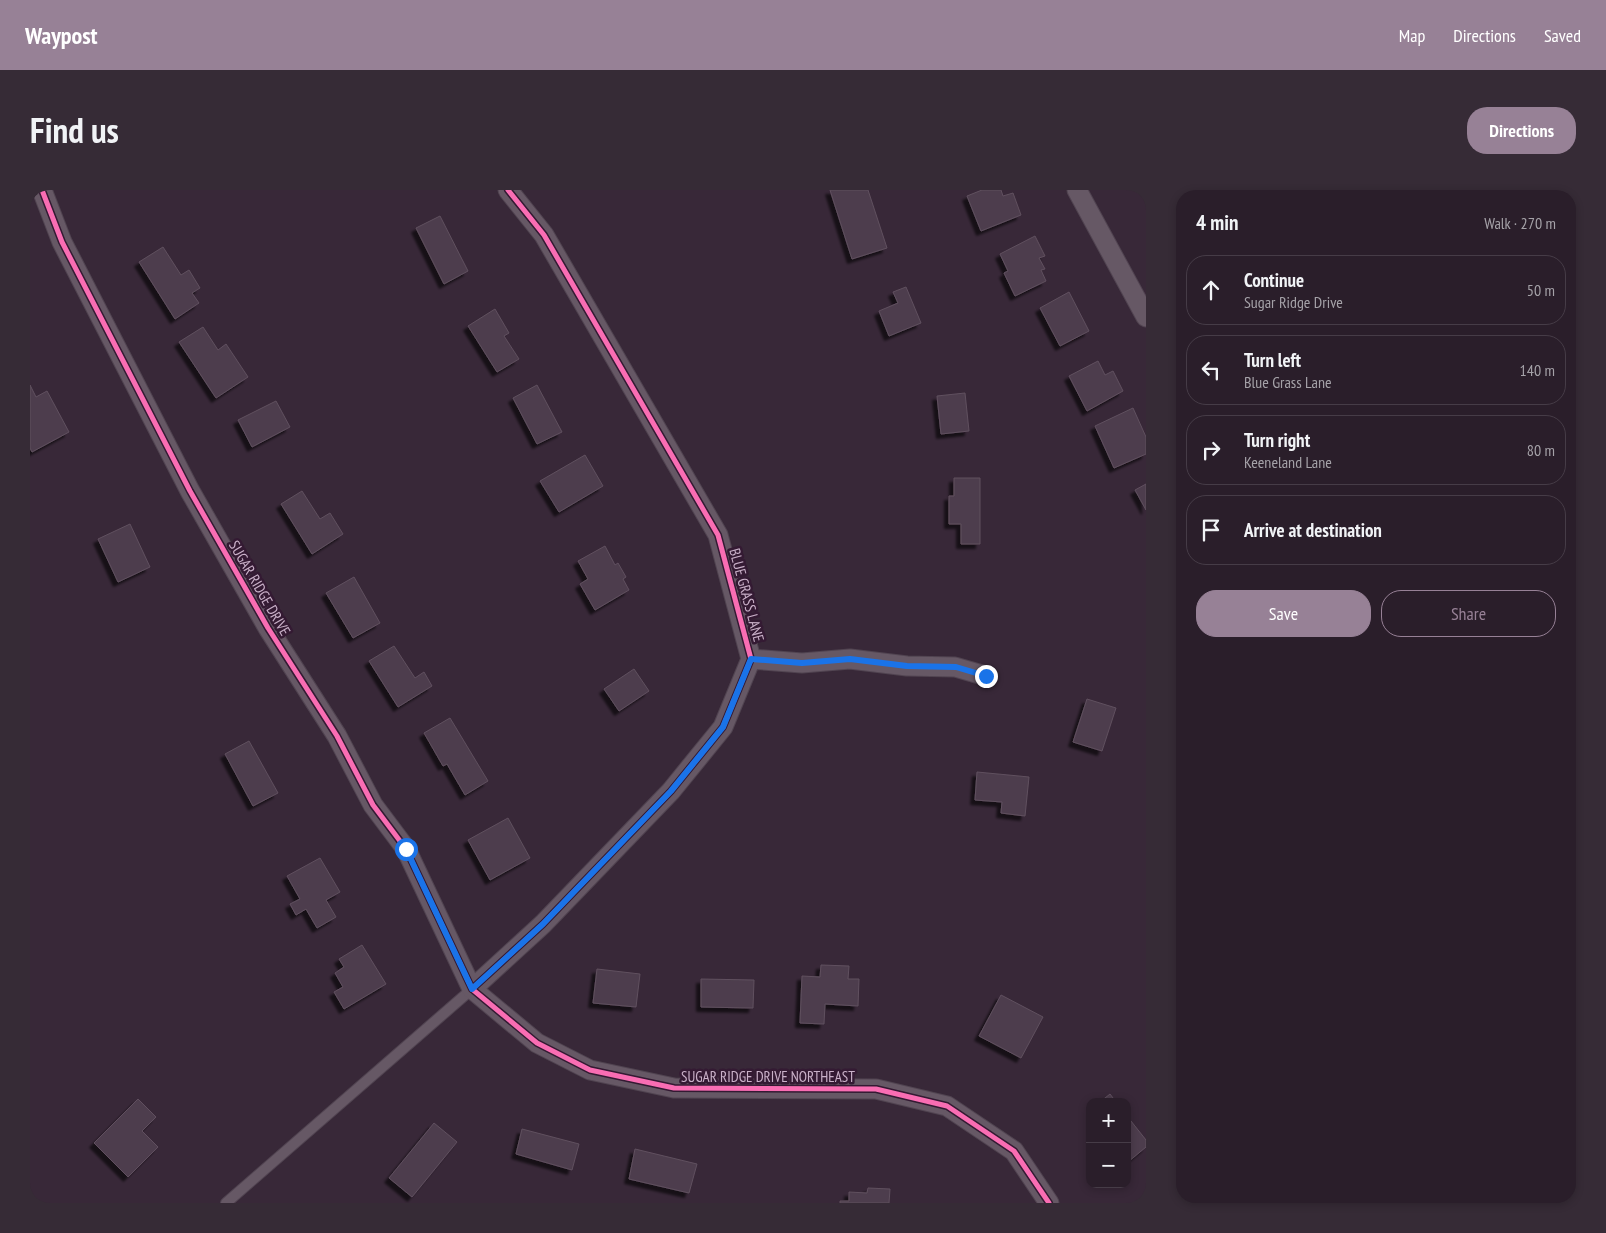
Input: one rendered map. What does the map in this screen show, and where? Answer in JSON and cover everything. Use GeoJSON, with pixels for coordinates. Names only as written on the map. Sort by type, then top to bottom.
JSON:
{"type":"FeatureCollection","features":[{"type":"Feature","properties":{"kind":"street","name":"SUGAR RIDGE DRIVE"},"geometry":{"type":"LineString","coordinates":[[42,190],[62,242],[190,491],[268,628],[337,736],[373,805],[406,849],[472,989]]}},
{"type":"Feature","properties":{"kind":"street","name":"BLUE GRASS LANE"},"geometry":{"type":"LineString","coordinates":[[472,989],[543,924],[671,791],[723,727],[751,659],[718,535],[544,235],[508,190]]}},
{"type":"Feature","properties":{"kind":"street"},"geometry":{"type":"LineString","coordinates":[[1077,190],[1146,317]]}},
{"type":"Feature","properties":{"kind":"street"},"geometry":{"type":"LineString","coordinates":[[751,659],[802,663],[850,659],[907,666],[956,667],[986,676]]}},
{"type":"Feature","properties":{"kind":"street","name":"SUGAR RIDGE DRIVE NORTHEAST"},"geometry":{"type":"LineString","coordinates":[[472,989],[538,1043],[590,1070],[674,1088],[876,1089],[948,1106],[1014,1151],[1049,1203]]}},
{"type":"Feature","properties":{"kind":"lane"},"geometry":{"type":"LineString","coordinates":[[226,1203],[472,989]]}},
{"type":"Feature","properties":{"kind":"building"},"geometry":{"type":"Polygon","coordinates":[[[830,190],[868,190],[887,248],[852,259],[830,190]]]}},
{"type":"Feature","properties":{"kind":"building"},"geometry":{"type":"Polygon","coordinates":[[[982,190],[1001,190],[1003,196],[1013,193],[1021,215],[981,231],[967,196],[982,190]]]}},
{"type":"Feature","properties":{"kind":"building"},"geometry":{"type":"Polygon","coordinates":[[[440,216],[468,271],[444,284],[416,228],[440,216]]]}},
{"type":"Feature","properties":{"kind":"building"},"geometry":{"type":"Polygon","coordinates":[[[1035,236],[1045,256],[1039,258],[1045,269],[1041,270],[1046,281],[1015,296],[1004,273],[1008,271],[1000,254],[1035,236]]]}},
{"type":"Feature","properties":{"kind":"building"},"geometry":{"type":"Polygon","coordinates":[[[163,247],[181,275],[189,270],[200,288],[192,293],[199,303],[175,319],[139,262],[163,247]]]}},
{"type":"Feature","properties":{"kind":"building"},"geometry":{"type":"Polygon","coordinates":[[[906,287],[921,323],[889,336],[879,311],[898,303],[893,292],[906,287]]]}},
{"type":"Feature","properties":{"kind":"building"},"geometry":{"type":"Polygon","coordinates":[[[1069,292],[1089,331],[1060,346],[1040,308],[1069,292]]]}},
{"type":"Feature","properties":{"kind":"building"},"geometry":{"type":"Polygon","coordinates":[[[495,309],[509,333],[504,336],[519,359],[497,372],[468,326],[495,309]]]}},
{"type":"Feature","properties":{"kind":"building"},"geometry":{"type":"Polygon","coordinates":[[[203,327],[218,350],[226,344],[248,377],[216,398],[179,342],[203,327]]]}},
{"type":"Feature","properties":{"kind":"building"},"geometry":{"type":"Polygon","coordinates":[[[1098,361],[1105,375],[1113,371],[1123,391],[1087,411],[1069,376],[1098,361]]]}},
{"type":"Feature","properties":{"kind":"building"},"geometry":{"type":"Polygon","coordinates":[[[30,385],[36,397],[47,391],[69,432],[32,452],[30,448],[30,385]]]}},
{"type":"Feature","properties":{"kind":"building"},"geometry":{"type":"Polygon","coordinates":[[[537,385],[562,432],[537,444],[513,398],[537,385]]]}},
{"type":"Feature","properties":{"kind":"building"},"geometry":{"type":"Polygon","coordinates":[[[965,393],[969,431],[941,434],[937,396],[965,393]]]}},
{"type":"Feature","properties":{"kind":"building"},"geometry":{"type":"Polygon","coordinates":[[[276,401],[290,427],[252,447],[238,420],[276,401]]]}},
{"type":"Feature","properties":{"kind":"building"},"geometry":{"type":"Polygon","coordinates":[[[1133,408],[1146,437],[1146,454],[1114,468],[1095,426],[1133,408]]]}},
{"type":"Feature","properties":{"kind":"building"},"geometry":{"type":"Polygon","coordinates":[[[585,455],[603,486],[559,512],[540,481],[585,455]]]}},
{"type":"Feature","properties":{"kind":"building"},"geometry":{"type":"Polygon","coordinates":[[[954,478],[980,478],[980,544],[961,544],[961,524],[949,524],[949,496],[954,496],[954,478]]]}},
{"type":"Feature","properties":{"kind":"building"},"geometry":{"type":"Polygon","coordinates":[[[1146,484],[1146,510],[1135,490],[1146,484]]]}},
{"type":"Feature","properties":{"kind":"building"},"geometry":{"type":"Polygon","coordinates":[[[302,491],[320,519],[330,513],[343,534],[312,554],[281,504],[302,491]]]}},
{"type":"Feature","properties":{"kind":"building"},"geometry":{"type":"Polygon","coordinates":[[[130,524],[150,567],[118,582],[98,539],[130,524]]]}},
{"type":"Feature","properties":{"kind":"building"},"geometry":{"type":"Polygon","coordinates":[[[605,546],[615,565],[618,563],[626,577],[623,579],[629,590],[595,610],[580,584],[588,579],[578,561],[605,546]]]}},
{"type":"Feature","properties":{"kind":"building"},"geometry":{"type":"Polygon","coordinates":[[[354,577],[380,623],[353,638],[326,593],[354,577]]]}},
{"type":"Feature","properties":{"kind":"building"},"geometry":{"type":"Polygon","coordinates":[[[394,646],[415,678],[424,672],[432,686],[398,707],[369,661],[394,646]]]}},
{"type":"Feature","properties":{"kind":"building"},"geometry":{"type":"Polygon","coordinates":[[[634,669],[649,691],[619,711],[604,689],[634,669]]]}},
{"type":"Feature","properties":{"kind":"building"},"geometry":{"type":"Polygon","coordinates":[[[1087,699],[1116,708],[1102,751],[1073,742],[1087,699]]]}},
{"type":"Feature","properties":{"kind":"building"},"geometry":{"type":"Polygon","coordinates":[[[450,718],[488,781],[465,795],[447,764],[443,766],[424,733],[450,718]]]}},
{"type":"Feature","properties":{"kind":"building"},"geometry":{"type":"Polygon","coordinates":[[[249,741],[278,793],[253,806],[225,754],[249,741]]]}},
{"type":"Feature","properties":{"kind":"building"},"geometry":{"type":"Polygon","coordinates":[[[977,772],[1029,777],[1025,816],[1001,813],[1002,802],[975,800],[977,772]]]}},
{"type":"Feature","properties":{"kind":"building"},"geometry":{"type":"Polygon","coordinates":[[[508,818],[530,858],[490,880],[468,840],[508,818]]]}},
{"type":"Feature","properties":{"kind":"building"},"geometry":{"type":"Polygon","coordinates":[[[320,858],[340,892],[326,900],[336,917],[317,928],[306,909],[296,915],[290,904],[300,899],[287,876],[320,858]]]}},
{"type":"Feature","properties":{"kind":"building"},"geometry":{"type":"Polygon","coordinates":[[[362,945],[386,984],[344,1009],[334,992],[343,987],[335,973],[344,967],[339,959],[362,945]]]}},
{"type":"Feature","properties":{"kind":"building"},"geometry":{"type":"Polygon","coordinates":[[[821,965],[849,966],[848,979],[859,979],[858,1006],[825,1004],[824,1024],[800,1023],[802,976],[820,977],[821,965]]]}},
{"type":"Feature","properties":{"kind":"building"},"geometry":{"type":"Polygon","coordinates":[[[597,969],[640,974],[636,1007],[593,1003],[597,969]]]}},
{"type":"Feature","properties":{"kind":"building"},"geometry":{"type":"Polygon","coordinates":[[[701,979],[754,980],[753,1008],[701,1007],[701,979]]]}},
{"type":"Feature","properties":{"kind":"building"},"geometry":{"type":"Polygon","coordinates":[[[1001,995],[1043,1017],[1021,1058],[979,1036],[1001,995]]]}},
{"type":"Feature","properties":{"kind":"building"},"geometry":{"type":"Polygon","coordinates":[[[1110,1094],[1113,1098],[1105,1098],[1110,1094]]]}},
{"type":"Feature","properties":{"kind":"building"},"geometry":{"type":"Polygon","coordinates":[[[138,1099],[156,1117],[142,1131],[158,1147],[128,1177],[94,1143],[138,1099]]]}},
{"type":"Feature","properties":{"kind":"building"},"geometry":{"type":"Polygon","coordinates":[[[1131,1121],[1146,1140],[1146,1147],[1131,1160],[1131,1121]]]}},
{"type":"Feature","properties":{"kind":"building"},"geometry":{"type":"Polygon","coordinates":[[[434,1123],[457,1142],[412,1197],[389,1178],[434,1123]]]}},
{"type":"Feature","properties":{"kind":"building"},"geometry":{"type":"Polygon","coordinates":[[[522,1129],[579,1144],[572,1170],[516,1154],[522,1129]]]}},
{"type":"Feature","properties":{"kind":"building"},"geometry":{"type":"Polygon","coordinates":[[[635,1149],[697,1164],[689,1193],[629,1179],[635,1149]]]}},
{"type":"Feature","properties":{"kind":"building"},"geometry":{"type":"Polygon","coordinates":[[[868,1188],[890,1189],[889,1203],[840,1203],[840,1201],[849,1201],[849,1192],[867,1193],[868,1188]]]}},
{"type":"Feature","properties":{"kind":"cycle path"},"geometry":{"type":"LineString","coordinates":[[42,190],[62,242],[190,491],[268,628],[337,736],[373,805],[406,849],[472,989],[537,1043],[590,1070],[674,1088],[876,1089],[947,1106],[1014,1151],[1049,1203]]}},
{"type":"Feature","properties":{"kind":"cycle path"},"geometry":{"type":"LineString","coordinates":[[472,989],[543,924],[671,791],[723,727],[751,659],[718,535],[544,235],[508,190]]}},
{"type":"Feature","properties":{"kind":"route"},"geometry":{"type":"LineString","coordinates":[[406,849],[472,989],[543,924],[671,791],[723,727],[751,659],[802,663],[850,659],[907,666],[956,667],[986,676]]}}]}
